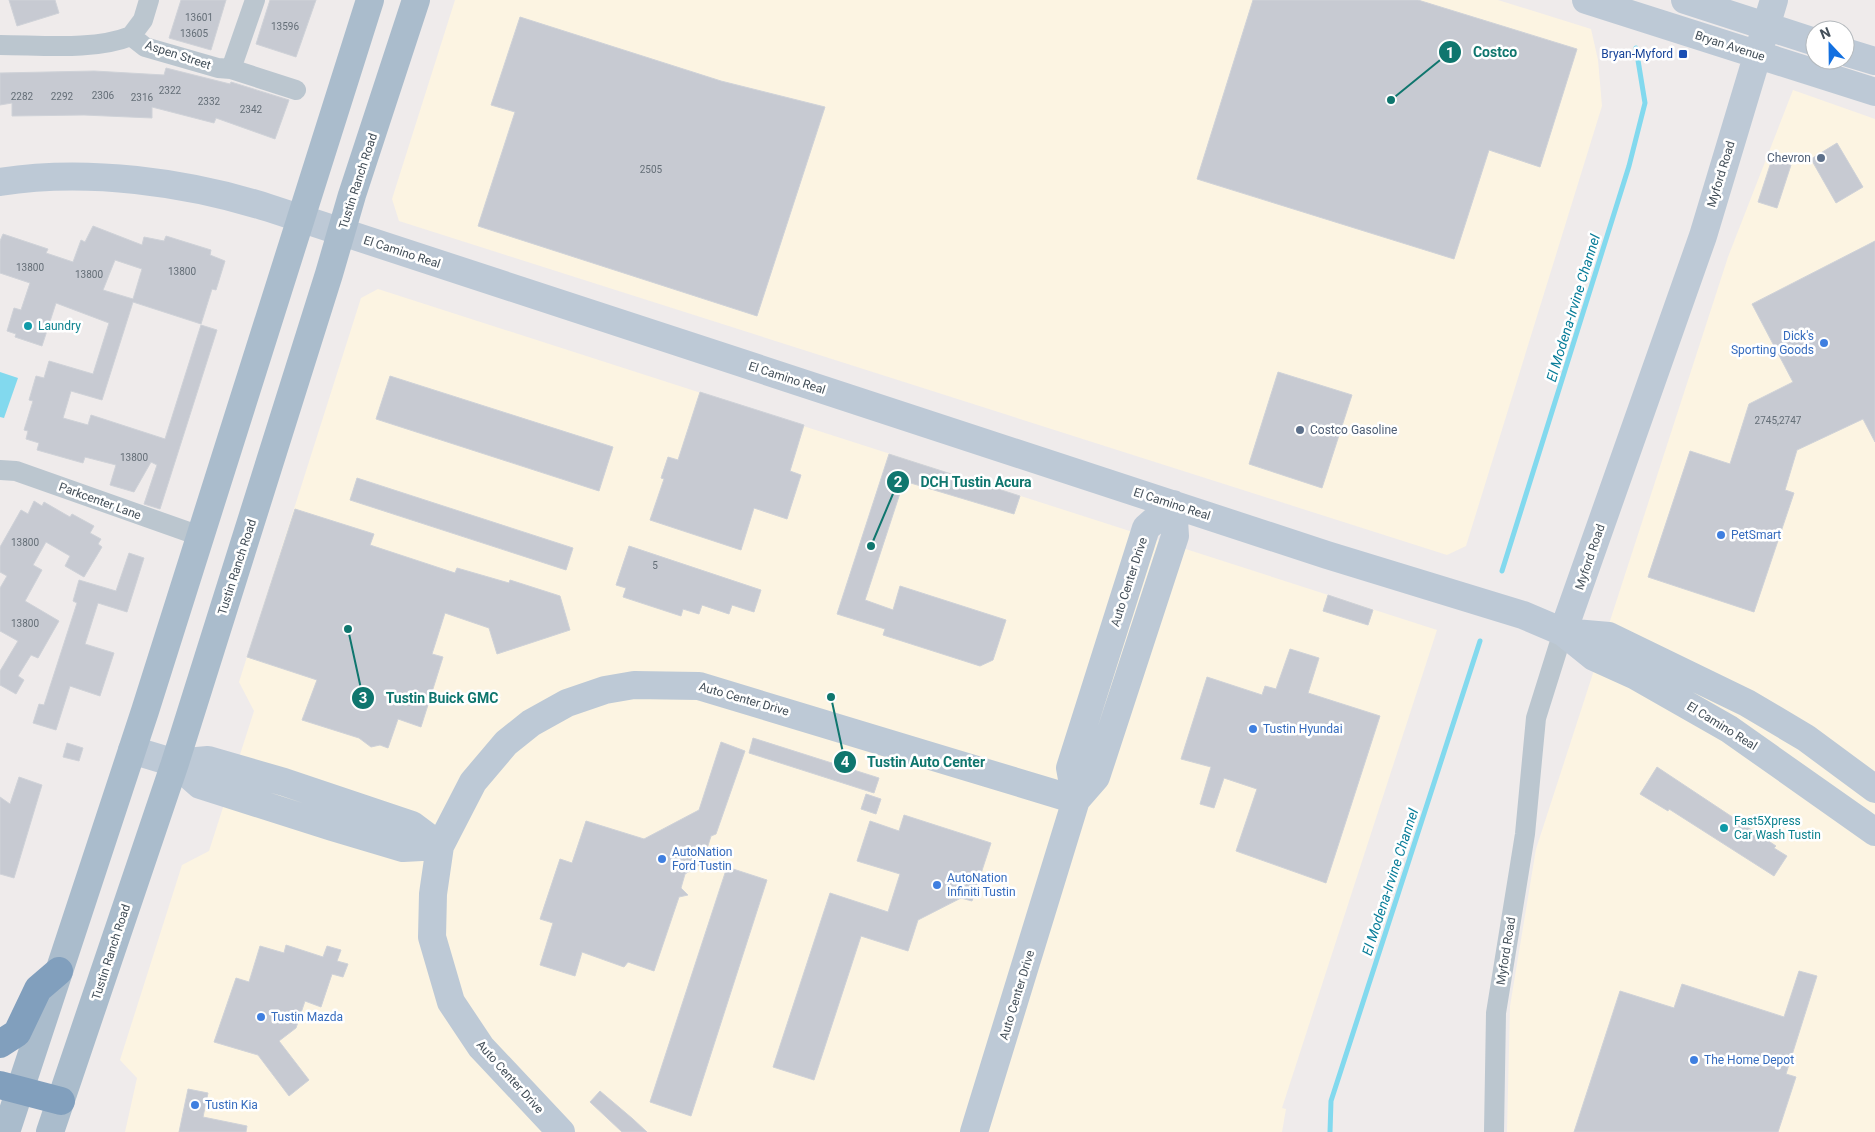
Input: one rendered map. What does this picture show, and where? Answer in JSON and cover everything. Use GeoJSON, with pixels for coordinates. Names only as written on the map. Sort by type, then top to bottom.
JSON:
{"type":"FeatureCollection","features":[{"type":"Feature","properties":{"kind":"highway"},"geometry":{"type":"LineString","coordinates":[[0,1044],[16,1033],[38,989],[59,971]]}},
{"type":"Feature","properties":{"kind":"highway"},"geometry":{"type":"LineString","coordinates":[[10,1088],[61,1101]]}},
{"type":"Feature","properties":{"kind":"main road"},"geometry":{"type":"LineString","coordinates":[[6,1132],[10,1088],[59,971],[132,750],[370,0]]}},
{"type":"Feature","properties":{"kind":"main road","name":"Tustin Ranch Road"},"geometry":{"type":"LineString","coordinates":[[50,1132],[174,763],[416,0]]}},
{"type":"Feature","properties":{"kind":"main road","name":"Bryan Avenue"},"geometry":{"type":"LineString","coordinates":[[1586,0],[1875,92]]}},
{"type":"Feature","properties":{"kind":"main road"},"geometry":{"type":"LineString","coordinates":[[1685,0],[1805,39]]}},
{"type":"Feature","properties":{"kind":"main road","name":"Myford Road"},"geometry":{"type":"LineString","coordinates":[[1563,632],[1703,236],[1774,0]]}},
{"type":"Feature","properties":{"kind":"main road"},"geometry":{"type":"LineString","coordinates":[[1855,55],[1875,61]]}},
{"type":"Feature","properties":{"kind":"main road","name":"El Camino Real"},"geometry":{"type":"LineString","coordinates":[[0,182],[42,177],[82,177],[163,184],[218,193],[300,218],[1336,558],[1523,615],[1563,632],[1594,657],[1636,676],[1729,728],[1875,832]]}},
{"type":"Feature","properties":{"kind":"main road","name":"Auto Center Drive"},"geometry":{"type":"LineString","coordinates":[[974,1132],[1076,800],[1096,777],[1174,536],[1173,504]]}},
{"type":"Feature","properties":{"kind":"main road","name":"El Camino Real"},"geometry":{"type":"LineString","coordinates":[[1563,632],[1609,636],[1747,703],[1806,738],[1875,789]]}},
{"type":"Feature","properties":{"kind":"main road","name":"Auto Center Drive"},"geometry":{"type":"LineString","coordinates":[[561,1132],[481,1047],[451,1002],[432,937],[433,894],[440,846],[474,782],[506,743],[531,723],[567,703],[605,690],[634,685],[670,684],[720,690],[1076,800]]}},
{"type":"Feature","properties":{"kind":"main road"},"geometry":{"type":"LineString","coordinates":[[132,750],[174,763],[208,760],[284,782],[412,826],[440,846]]}},
{"type":"Feature","properties":{"kind":"street"},"geometry":{"type":"LineString","coordinates":[[131,36],[143,20],[149,0]]}},
{"type":"Feature","properties":{"kind":"street"},"geometry":{"type":"LineString","coordinates":[[231,69],[255,0]]}},
{"type":"Feature","properties":{"kind":"street","name":"Aspen Street"},"geometry":{"type":"LineString","coordinates":[[0,45],[99,44],[117,42],[131,36],[145,47],[218,68],[231,69],[296,90]]}},
{"type":"Feature","properties":{"kind":"street","name":"Parkcenter Lane"},"geometry":{"type":"LineString","coordinates":[[0,470],[16,471],[200,536]]}},
{"type":"Feature","properties":{"kind":"street","name":"Myford Road"},"geometry":{"type":"LineString","coordinates":[[1494,1132],[1496,1013],[1525,834],[1536,718],[1563,632]]}},
{"type":"Feature","properties":{"kind":"shaded area"},"geometry":{"type":"Polygon","coordinates":[[[455,0],[1498,0],[1591,29],[1598,60],[1602,106],[1466,546],[1447,555],[399,221],[392,199],[455,0]]]}},
{"type":"Feature","properties":{"kind":"shaded area"},"geometry":{"type":"Polygon","coordinates":[[[1793,90],[1875,119],[1875,1132],[1507,1132],[1510,1006],[1536,849],[1728,257],[1793,90]]]}},
{"type":"Feature","properties":{"kind":"shaded area"},"geometry":{"type":"Polygon","coordinates":[[[378,289],[1437,630],[1282,1108],[1286,1109],[1282,1132],[125,1132],[137,1078],[120,1060],[182,865],[209,851],[254,711],[239,682],[361,298],[378,289]]]}},
{"type":"Feature","properties":{"kind":"water"},"geometry":{"type":"Polygon","coordinates":[[[0,372],[18,378],[4,418],[0,417],[0,372]]]}},
{"type":"Feature","properties":{"kind":"building"},"geometry":{"type":"Polygon","coordinates":[[[9,0],[55,0],[59,13],[17,26],[9,0]]]}},
{"type":"Feature","properties":{"kind":"building"},"geometry":{"type":"Polygon","coordinates":[[[181,0],[226,0],[211,50],[169,38],[181,0]]]}},
{"type":"Feature","properties":{"kind":"building"},"geometry":{"type":"Polygon","coordinates":[[[270,0],[316,0],[296,57],[256,44],[270,0]]]}},
{"type":"Feature","properties":{"kind":"building"},"geometry":{"type":"Polygon","coordinates":[[[1253,0],[1418,0],[1577,49],[1540,167],[1489,150],[1454,259],[1197,179],[1253,0]]]}},
{"type":"Feature","properties":{"kind":"building"},"geometry":{"type":"Polygon","coordinates":[[[520,17],[721,81],[825,107],[757,316],[478,226],[515,112],[491,105],[520,17]]]}},
{"type":"Feature","properties":{"kind":"building"},"geometry":{"type":"Polygon","coordinates":[[[166,68],[230,84],[231,82],[289,100],[275,139],[216,118],[214,123],[152,107],[152,118],[84,115],[12,116],[12,103],[0,105],[0,73],[94,71],[164,75],[166,68]]]}},
{"type":"Feature","properties":{"kind":"building"},"geometry":{"type":"Polygon","coordinates":[[[1837,143],[1863,187],[1836,203],[1811,159],[1837,143]]]}},
{"type":"Feature","properties":{"kind":"building"},"geometry":{"type":"Polygon","coordinates":[[[1772,159],[1791,165],[1777,208],[1758,202],[1772,159]]]}},
{"type":"Feature","properties":{"kind":"building"},"geometry":{"type":"Polygon","coordinates":[[[93,226],[142,245],[144,237],[164,241],[166,236],[211,250],[210,255],[225,261],[216,290],[212,289],[201,324],[133,302],[102,400],[71,391],[63,418],[88,425],[91,415],[165,439],[201,325],[217,330],[160,509],[144,504],[157,465],[151,462],[134,492],[110,485],[116,465],[85,457],[83,463],[37,450],[39,443],[26,439],[28,431],[24,430],[33,401],[29,400],[36,376],[44,378],[49,361],[93,374],[109,323],[56,303],[42,346],[15,337],[16,334],[7,331],[14,308],[21,310],[30,283],[0,273],[0,241],[3,234],[48,249],[46,253],[73,262],[81,240],[85,242],[93,226]],[[115,260],[103,290],[133,299],[142,269],[115,260]]]}},
{"type":"Feature","properties":{"kind":"building"},"geometry":{"type":"Polygon","coordinates":[[[1875,241],[1875,442],[1863,419],[1797,450],[1785,490],[1794,493],[1754,612],[1648,577],[1690,451],[1730,464],[1749,404],[1793,382],[1752,304],[1875,241]]]}},
{"type":"Feature","properties":{"kind":"building","name":"Costco Gasoline"},"geometry":{"type":"Polygon","coordinates":[[[1278,372],[1352,395],[1322,488],[1249,464],[1278,372]]]}},
{"type":"Feature","properties":{"kind":"building"},"geometry":{"type":"Polygon","coordinates":[[[390,376],[613,447],[599,491],[376,419],[390,376]]]}},
{"type":"Feature","properties":{"kind":"building"},"geometry":{"type":"Polygon","coordinates":[[[700,392],[804,425],[790,471],[801,475],[787,519],[754,508],[741,550],[650,520],[664,479],[661,478],[668,457],[678,460],[700,392]]]}},
{"type":"Feature","properties":{"kind":"building"},"geometry":{"type":"Polygon","coordinates":[[[889,454],[1020,496],[1014,514],[904,481],[865,600],[893,610],[900,586],[1006,620],[993,660],[980,666],[883,635],[885,629],[837,614],[889,454]]]}},
{"type":"Feature","properties":{"kind":"building"},"geometry":{"type":"Polygon","coordinates":[[[357,478],[573,548],[566,570],[350,500],[357,478]]]}},
{"type":"Feature","properties":{"kind":"building"},"geometry":{"type":"Polygon","coordinates":[[[34,501],[42,506],[44,502],[70,517],[72,514],[94,526],[90,533],[101,539],[98,544],[102,547],[84,577],[65,566],[70,556],[46,542],[33,565],[42,570],[25,601],[59,621],[38,658],[31,655],[18,676],[24,680],[16,694],[0,685],[0,671],[18,641],[0,631],[0,588],[7,576],[0,572],[0,547],[21,510],[28,514],[34,501]]]}},
{"type":"Feature","properties":{"kind":"building"},"geometry":{"type":"Polygon","coordinates":[[[295,509],[374,534],[370,545],[455,573],[457,568],[509,583],[510,580],[560,596],[570,630],[497,654],[489,628],[445,613],[432,654],[443,657],[421,727],[398,719],[388,748],[380,745],[371,747],[359,738],[302,720],[317,680],[247,657],[295,509]]]}},
{"type":"Feature","properties":{"kind":"building"},"geometry":{"type":"Polygon","coordinates":[[[629,546],[761,590],[754,612],[732,605],[729,614],[702,605],[699,614],[683,609],[681,616],[623,597],[626,588],[616,585],[629,546]]]}},
{"type":"Feature","properties":{"kind":"building"},"geometry":{"type":"Polygon","coordinates":[[[129,553],[144,558],[127,612],[98,603],[85,644],[114,653],[100,696],[70,686],[56,730],[33,723],[39,704],[44,705],[77,603],[73,601],[79,580],[116,591],[129,553]]]}},
{"type":"Feature","properties":{"kind":"building"},"geometry":{"type":"Polygon","coordinates":[[[1328,595],[1373,610],[1368,625],[1323,611],[1328,595]]]}},
{"type":"Feature","properties":{"kind":"building"},"geometry":{"type":"Polygon","coordinates":[[[1290,649],[1319,658],[1308,693],[1380,716],[1326,883],[1236,851],[1257,789],[1224,778],[1214,808],[1200,804],[1211,767],[1181,759],[1207,677],[1262,695],[1265,686],[1276,689],[1290,649]]]}},
{"type":"Feature","properties":{"kind":"building"},"geometry":{"type":"Polygon","coordinates":[[[753,738],[879,778],[874,793],[749,753],[753,738]]]}},
{"type":"Feature","properties":{"kind":"building","name":"AutoNation Ford Tustin"},"geometry":{"type":"Polygon","coordinates":[[[721,742],[745,751],[716,834],[711,836],[706,852],[697,857],[701,864],[685,874],[681,888],[688,895],[679,897],[654,971],[628,962],[624,967],[582,952],[575,976],[540,965],[553,923],[540,919],[560,859],[572,863],[586,821],[644,839],[699,810],[721,742]]]}},
{"type":"Feature","properties":{"kind":"building"},"geometry":{"type":"Polygon","coordinates":[[[67,743],[83,748],[79,761],[63,757],[67,743]]]}},
{"type":"Feature","properties":{"kind":"building","name":"Fast5Xpress Car Wash Tustin"},"geometry":{"type":"Polygon","coordinates":[[[1657,767],[1776,846],[1774,848],[1787,856],[1774,876],[1669,809],[1668,811],[1640,794],[1657,767]]]}},
{"type":"Feature","properties":{"kind":"building"},"geometry":{"type":"Polygon","coordinates":[[[19,777],[42,785],[14,878],[0,874],[0,797],[10,804],[19,777]]]}},
{"type":"Feature","properties":{"kind":"building"},"geometry":{"type":"Polygon","coordinates":[[[866,794],[881,799],[876,814],[861,809],[866,794]]]}},
{"type":"Feature","properties":{"kind":"building"},"geometry":{"type":"Polygon","coordinates":[[[904,815],[991,843],[972,901],[961,898],[918,920],[908,951],[861,936],[814,1080],[773,1067],[830,893],[888,912],[900,874],[857,861],[870,821],[899,831],[904,815]]]}},
{"type":"Feature","properties":{"kind":"building"},"geometry":{"type":"Polygon","coordinates":[[[727,867],[767,880],[691,1116],[650,1102],[727,867]]]}},
{"type":"Feature","properties":{"kind":"building","name":"Tustin Mazda"},"geometry":{"type":"Polygon","coordinates":[[[286,945],[323,957],[327,946],[341,950],[337,961],[348,964],[343,977],[332,974],[321,1007],[305,1001],[296,1028],[279,1041],[309,1080],[289,1096],[258,1055],[214,1042],[236,978],[249,982],[260,946],[284,953],[286,945]]]}},
{"type":"Feature","properties":{"kind":"building","name":"The Home Depot"},"geometry":{"type":"Polygon","coordinates":[[[1799,971],[1817,976],[1786,1074],[1796,1077],[1778,1132],[1574,1132],[1620,991],[1674,1008],[1682,984],[1784,1017],[1799,971]]]}},
{"type":"Feature","properties":{"kind":"building","name":"Tustin Kia"},"geometry":{"type":"Polygon","coordinates":[[[188,1089],[208,1093],[203,1117],[247,1126],[246,1132],[179,1132],[188,1089]]]}},
{"type":"Feature","properties":{"kind":"building"},"geometry":{"type":"Polygon","coordinates":[[[600,1091],[647,1132],[622,1132],[590,1102],[600,1091]]]}},
{"type":"Feature","properties":{"kind":"waterway","name":"El Modena-Irvine Channel"},"geometry":{"type":"LineString","coordinates":[[1502,571],[1629,166],[1645,103],[1636,48]]}},
{"type":"Feature","properties":{"kind":"waterway","name":"El Modena-Irvine Channel"},"geometry":{"type":"LineString","coordinates":[[1330,1132],[1331,1101],[1480,641]]}},
{"type":"Feature","properties":{"kind":"place","name":"Bryan-Myford"},"geometry":{"type":"Point","coordinates":[1683,54]}},
{"type":"Feature","properties":{"kind":"place","name":"Costco"},"geometry":{"type":"Point","coordinates":[1391,100]}},
{"type":"Feature","properties":{"kind":"place","name":"Chevron"},"geometry":{"type":"Point","coordinates":[1821,158]}},
{"type":"Feature","properties":{"kind":"place","name":"Laundry"},"geometry":{"type":"Point","coordinates":[28,326]}},
{"type":"Feature","properties":{"kind":"place","name":"Dick's Sporting Goods"},"geometry":{"type":"Point","coordinates":[1824,343]}},
{"type":"Feature","properties":{"kind":"place","name":"Costco Gasoline"},"geometry":{"type":"Point","coordinates":[1300,430]}},
{"type":"Feature","properties":{"kind":"place","name":"PetSmart"},"geometry":{"type":"Point","coordinates":[1721,535]}},
{"type":"Feature","properties":{"kind":"place","name":"DCH Tustin Acura"},"geometry":{"type":"Point","coordinates":[871,546]}},
{"type":"Feature","properties":{"kind":"place","name":"Tustin Buick GMC"},"geometry":{"type":"Point","coordinates":[348,629]}},
{"type":"Feature","properties":{"kind":"place","name":"Tustin Auto Center"},"geometry":{"type":"Point","coordinates":[831,697]}},
{"type":"Feature","properties":{"kind":"place","name":"Tustin Hyundai"},"geometry":{"type":"Point","coordinates":[1253,729]}},
{"type":"Feature","properties":{"kind":"place","name":"Fast5Xpress Car Wash Tustin"},"geometry":{"type":"Point","coordinates":[1724,828]}},
{"type":"Feature","properties":{"kind":"place","name":"AutoNation Ford Tustin"},"geometry":{"type":"Point","coordinates":[662,859]}},
{"type":"Feature","properties":{"kind":"place","name":"AutoNation Infiniti Tustin"},"geometry":{"type":"Point","coordinates":[937,885]}},
{"type":"Feature","properties":{"kind":"place","name":"Tustin Mazda"},"geometry":{"type":"Point","coordinates":[261,1017]}},
{"type":"Feature","properties":{"kind":"place","name":"The Home Depot"},"geometry":{"type":"Point","coordinates":[1694,1060]}},
{"type":"Feature","properties":{"kind":"place","name":"Tustin Kia"},"geometry":{"type":"Point","coordinates":[195,1105]}}]}
